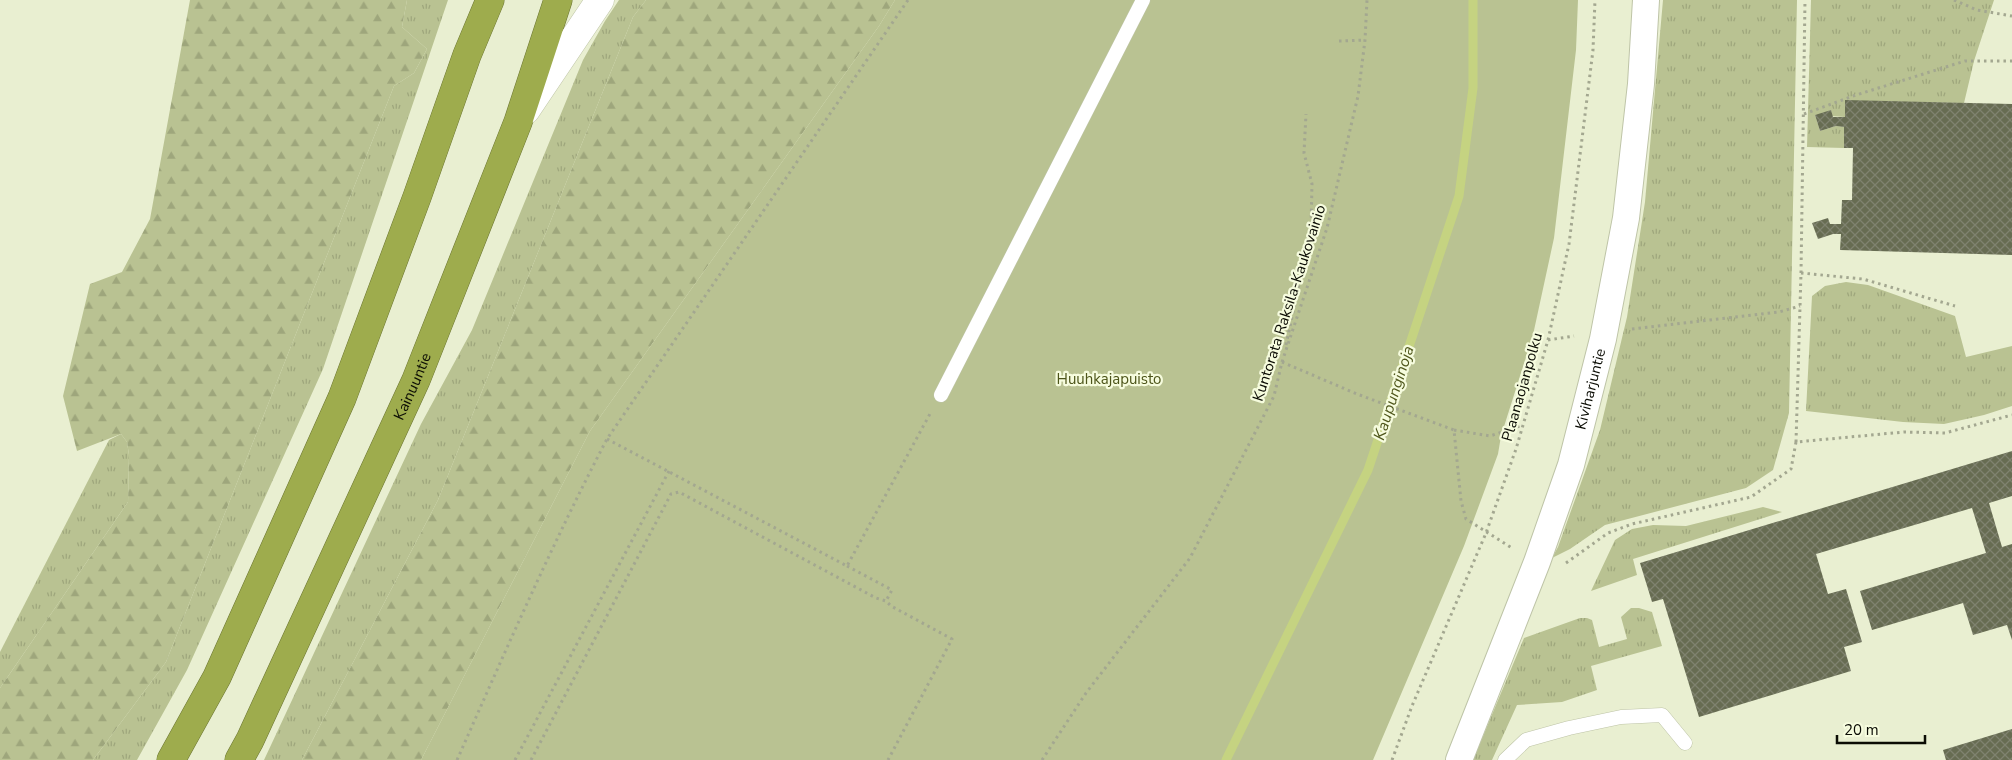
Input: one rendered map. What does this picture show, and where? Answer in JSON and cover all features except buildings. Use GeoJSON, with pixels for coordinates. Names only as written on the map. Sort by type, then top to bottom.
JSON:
{"type":"FeatureCollection","features":[{"type":"Feature","properties":{"kind":"highway"},"geometry":{"type":"LineString","coordinates":[[467,55],[475,0]]}},
{"type":"Feature","properties":{"kind":"highway"},"geometry":{"type":"LineString","coordinates":[[171,760],[217,677],[342,398],[417,198],[467,55],[490,0]]}},
{"type":"Feature","properties":{"kind":"highway","name":"Kainuuntie"},"geometry":{"type":"LineString","coordinates":[[239,760],[416,380],[518,122],[558,0]]}},
{"type":"Feature","properties":{"kind":"street"},"geometry":{"type":"LineString","coordinates":[[518,122],[600,0]]}},
{"type":"Feature","properties":{"kind":"street","name":"Kiviharjuntie"},"geometry":{"type":"LineString","coordinates":[[1459,760],[1537,562],[1571,466],[1604,332],[1626,218],[1641,84],[1646,0]]}},
{"type":"Feature","properties":{"kind":"lane"},"geometry":{"type":"LineString","coordinates":[[941,395],[1143,0]]}},
{"type":"Feature","properties":{"kind":"lane"},"geometry":{"type":"LineString","coordinates":[[1505,760],[1526,740],[1569,728],[1621,717],[1662,715],[1685,743]]}},
{"type":"Feature","properties":{"kind":"path"},"geometry":{"type":"LineString","coordinates":[[457,760],[550,553],[575,500],[607,440],[908,0]]}},
{"type":"Feature","properties":{"kind":"path","name":"Kuntorata Raksila-Kaukovainio"},"geometry":{"type":"LineString","coordinates":[[1042,760],[1086,693],[1190,558],[1274,396],[1282,362],[1327,228],[1358,96],[1368,0]]}},
{"type":"Feature","properties":{"kind":"path","name":"Plaanaojanpolku"},"geometry":{"type":"LineString","coordinates":[[1392,760],[1412,706],[1486,533],[1523,425],[1548,340],[1569,244],[1593,50],[1595,0]]}},
{"type":"Feature","properties":{"kind":"path"},"geometry":{"type":"LineString","coordinates":[[1454,430],[1461,501],[1466,519],[1486,533],[1537,562],[1551,566],[1569,562],[1608,533],[1632,524],[1751,496],[1792,469],[1796,442],[1801,273],[1805,0]]}},
{"type":"Feature","properties":{"kind":"path"},"geometry":{"type":"LineString","coordinates":[[1954,0],[1977,10],[2012,16]]}},
{"type":"Feature","properties":{"kind":"path"},"geometry":{"type":"LineString","coordinates":[[1339,41],[1365,40]]}},
{"type":"Feature","properties":{"kind":"path"},"geometry":{"type":"LineString","coordinates":[[1804,114],[1856,95],[1965,61],[2012,61]]}},
{"type":"Feature","properties":{"kind":"path"},"geometry":{"type":"LineString","coordinates":[[1306,114],[1304,153],[1312,184],[1311,228],[1282,362],[1357,394],[1454,430],[1490,436],[1523,425]]}},
{"type":"Feature","properties":{"kind":"path"},"geometry":{"type":"LineString","coordinates":[[1801,273],[1863,279],[1956,306]]}},
{"type":"Feature","properties":{"kind":"path"},"geometry":{"type":"LineString","coordinates":[[1548,340],[1779,312],[1800,306]]}},
{"type":"Feature","properties":{"kind":"path"},"geometry":{"type":"LineString","coordinates":[[846,566],[941,395]]}},
{"type":"Feature","properties":{"kind":"path"},"geometry":{"type":"LineString","coordinates":[[1796,442],[1904,432],[1945,433],[2012,416]]}},
{"type":"Feature","properties":{"kind":"path"},"geometry":{"type":"LineString","coordinates":[[607,440],[892,590],[886,601]]}},
{"type":"Feature","properties":{"kind":"path"},"geometry":{"type":"LineString","coordinates":[[515,760],[669,472]]}},
{"type":"Feature","properties":{"kind":"path"},"geometry":{"type":"LineString","coordinates":[[531,760],[671,494],[679,492],[876,598],[886,601],[952,639],[888,760]]}},
{"type":"Feature","properties":{"kind":"green space"},"geometry":{"type":"Polygon","coordinates":[[[190,0],[407,0],[402,27],[427,49],[414,73],[394,86],[166,662],[93,760],[0,760],[0,688],[128,502],[129,455],[127,442],[121,434],[77,451],[63,396],[90,284],[122,272],[150,219],[190,0]]]}},
{"type":"Feature","properties":{"kind":"green space"},"geometry":{"type":"Polygon","coordinates":[[[407,0],[448,0],[323,369],[187,670],[137,760],[93,760],[166,662],[394,86],[414,73],[427,49],[402,27],[407,0]]]}},
{"type":"Feature","properties":{"kind":"green space"},"geometry":{"type":"Polygon","coordinates":[[[619,0],[646,0],[633,17],[438,500],[302,760],[264,760],[421,424],[472,330],[583,60],[619,0]]]}},
{"type":"Feature","properties":{"kind":"green space"},"geometry":{"type":"Polygon","coordinates":[[[646,0],[895,0],[879,26],[590,431],[421,760],[302,760],[438,500],[633,17],[646,0]]]}},
{"type":"Feature","properties":{"kind":"green space","name":"Huuhkajapuisto"},"geometry":{"type":"Polygon","coordinates":[[[895,0],[1578,0],[1576,50],[1554,238],[1533,335],[1501,436],[1498,454],[1464,546],[1373,760],[421,760],[590,431],[879,26],[895,0]]]}},
{"type":"Feature","properties":{"kind":"green space"},"geometry":{"type":"Polygon","coordinates":[[[1663,0],[1797,0],[1789,413],[1773,470],[1746,488],[1605,525],[1570,549],[1552,558],[1558,547],[1600,430],[1627,317],[1645,202],[1663,0]]]}},
{"type":"Feature","properties":{"kind":"green space"},"geometry":{"type":"Polygon","coordinates":[[[1811,0],[1994,0],[1974,61],[1964,103],[1845,101],[1845,117],[1815,115],[1820,131],[1836,126],[1844,127],[1844,148],[1807,147],[1811,0]]]}},
{"type":"Feature","properties":{"kind":"green space"},"geometry":{"type":"Polygon","coordinates":[[[1846,282],[1868,285],[1955,316],[1966,357],[2012,346],[2012,406],[1984,415],[1944,424],[1903,422],[1806,411],[1812,296],[1825,286],[1846,282]]]}},
{"type":"Feature","properties":{"kind":"green space"},"geometry":{"type":"Polygon","coordinates":[[[121,434],[127,442],[129,455],[128,502],[0,688],[0,652],[109,440],[121,434]]]}},
{"type":"Feature","properties":{"kind":"green space"},"geometry":{"type":"Polygon","coordinates":[[[1763,507],[1782,512],[1633,559],[1637,575],[1591,591],[1615,540],[1632,529],[1653,525],[1686,526],[1763,507]]]}},
{"type":"Feature","properties":{"kind":"green space"},"geometry":{"type":"Polygon","coordinates":[[[1631,608],[1652,612],[1662,646],[1591,666],[1597,690],[1562,702],[1517,705],[1492,760],[1473,760],[1524,638],[1580,618],[1587,618],[1592,620],[1599,647],[1627,639],[1621,617],[1631,608]]]}},
{"type":"Feature","properties":{"kind":"waterway","name":"Kaupunginoja"},"geometry":{"type":"LineString","coordinates":[[1226,760],[1368,470],[1459,196],[1473,88],[1473,0]]}}]}
